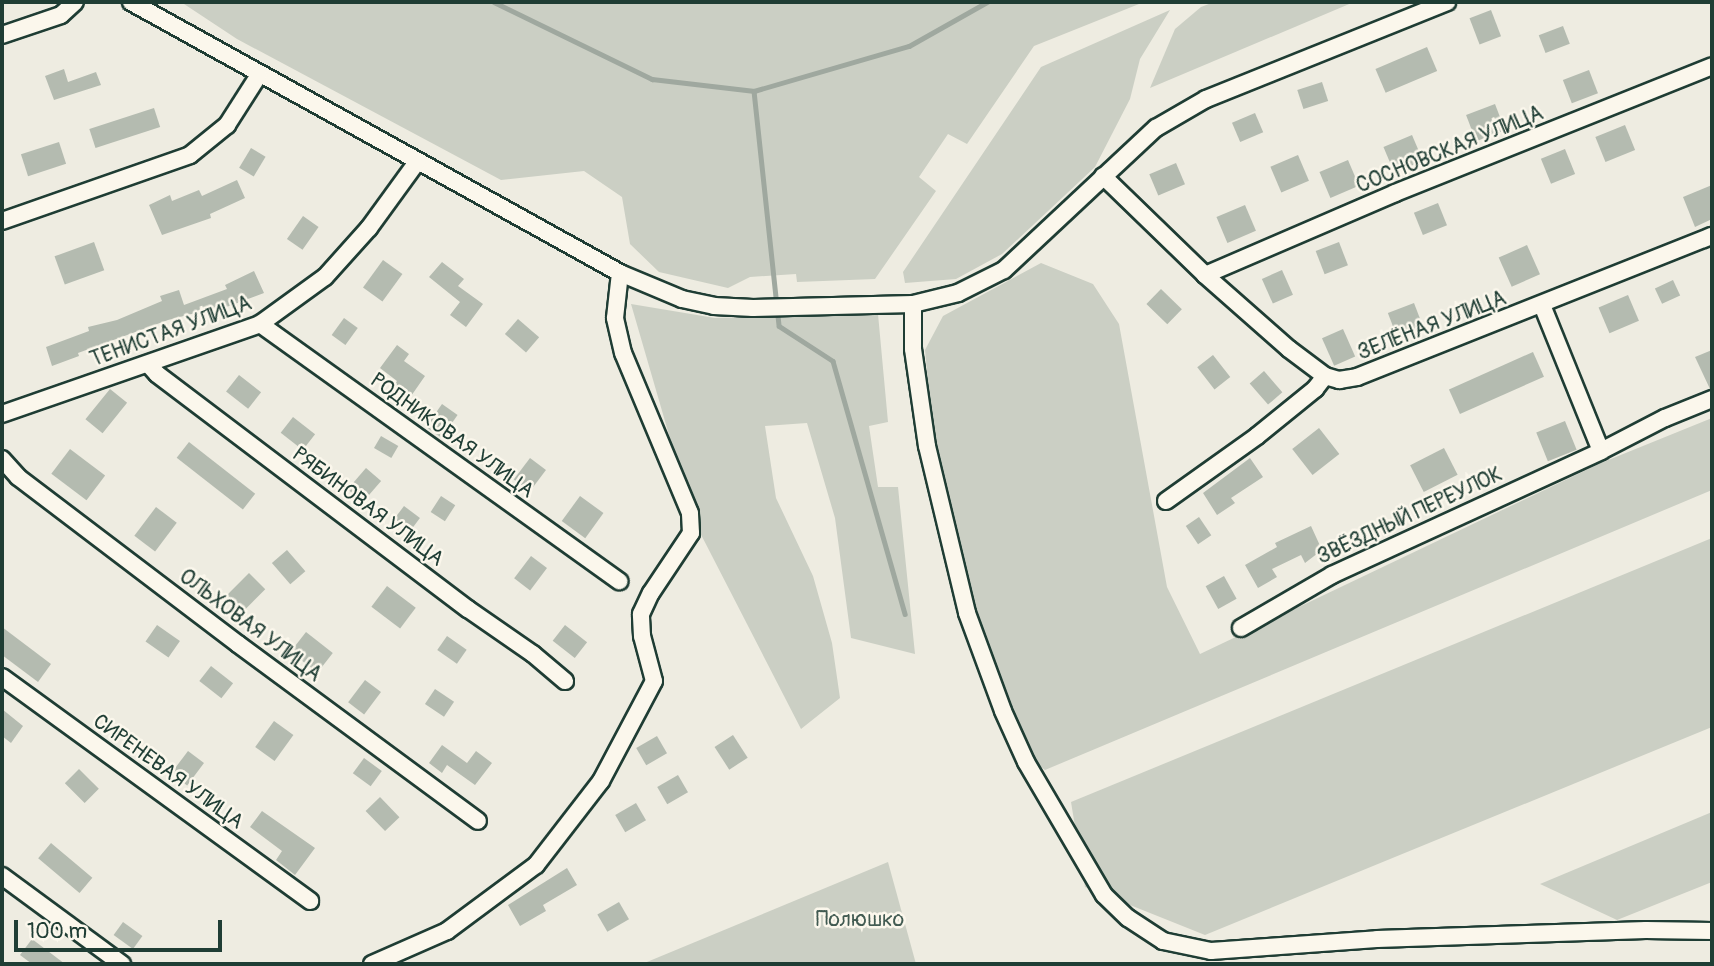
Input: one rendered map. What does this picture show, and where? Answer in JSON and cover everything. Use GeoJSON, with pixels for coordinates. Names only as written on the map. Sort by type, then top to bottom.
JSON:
{"type":"FeatureCollection","features":[{"type":"Feature","properties":{"kind":"street"},"geometry":{"type":"LineString","coordinates":[[2,35],[61,15],[75,2]]}},
{"type":"Feature","properties":{"kind":"street"},"geometry":{"type":"LineString","coordinates":[[131,2],[620,272],[682,299],[714,306],[754,308],[912,304],[958,293],[1004,270],[1156,128],[1206,99],[1447,2]]}},
{"type":"Feature","properties":{"kind":"street","name":"СОСНОВСКАЯ УЛИЦА"},"geometry":{"type":"LineString","coordinates":[[1205,275],[1395,193],[1712,66]]}},
{"type":"Feature","properties":{"kind":"street"},"geometry":{"type":"LineString","coordinates":[[2,221],[190,155],[227,125],[259,75]]}},
{"type":"Feature","properties":{"kind":"street","name":"ТЕНИСТАЯ УЛИЦА"},"geometry":{"type":"LineString","coordinates":[[2,414],[260,324],[326,277],[369,229],[417,162]]}},
{"type":"Feature","properties":{"kind":"street"},"geometry":{"type":"LineString","coordinates":[[1103,176],[1205,275],[1289,349],[1325,376],[1315,389],[1257,436],[1166,501]]}},
{"type":"Feature","properties":{"kind":"street","name":"ЗЕЛЁНАЯ УЛИЦА"},"geometry":{"type":"LineString","coordinates":[[1325,376],[1339,380],[1357,377],[1712,236]]}},
{"type":"Feature","properties":{"kind":"street"},"geometry":{"type":"LineString","coordinates":[[372,964],[447,931],[536,865],[601,781],[654,681],[642,636],[641,614],[651,593],[691,533],[690,513],[623,352],[615,318],[620,272]]}},
{"type":"Feature","properties":{"kind":"street"},"geometry":{"type":"LineString","coordinates":[[912,304],[913,349],[927,446],[967,613],[1003,711],[1026,762],[1104,895],[1128,918],[1163,941],[1214,957],[1390,939],[1646,930],[1712,931]]}},
{"type":"Feature","properties":{"kind":"street"},"geometry":{"type":"LineString","coordinates":[[1542,305],[1601,451]]}},
{"type":"Feature","properties":{"kind":"street","name":"РОДНИКОВАЯ УЛИЦА"},"geometry":{"type":"LineString","coordinates":[[260,324],[619,581]]}},
{"type":"Feature","properties":{"kind":"street","name":"РЯБИНОВАЯ УЛИЦА"},"geometry":{"type":"LineString","coordinates":[[148,364],[157,374],[533,654],[565,681]]}},
{"type":"Feature","properties":{"kind":"street","name":"ЗВЁЗДНЫЙ ПЕРЕУЛОК"},"geometry":{"type":"LineString","coordinates":[[1241,628],[1352,565],[1601,451],[1665,418],[1712,399]]}},
{"type":"Feature","properties":{"kind":"street","name":"ОЛЬХОВАЯ УЛИЦА"},"geometry":{"type":"LineString","coordinates":[[2,459],[18,477],[478,821]]}},
{"type":"Feature","properties":{"kind":"street","name":"СИРЕНЕВАЯ УЛИЦА"},"geometry":{"type":"LineString","coordinates":[[2,677],[310,901]]}},
{"type":"Feature","properties":{"kind":"street"},"geometry":{"type":"LineString","coordinates":[[2,876],[122,964]]}},
{"type":"Feature","properties":{"kind":"green space"},"geometry":{"type":"Polygon","coordinates":[[[181,2],[1144,2],[1034,46],[967,144],[948,134],[919,177],[936,191],[875,279],[797,282],[796,274],[750,277],[728,288],[659,272],[630,244],[622,197],[584,171],[501,180],[237,39],[181,2]]]}},
{"type":"Feature","properties":{"kind":"green space"},"geometry":{"type":"Polygon","coordinates":[[[1214,2],[1354,2],[1150,88],[1175,29],[1201,7],[1214,2]]]}},
{"type":"Feature","properties":{"kind":"green space"},"geometry":{"type":"Polygon","coordinates":[[[1170,10],[1140,59],[1130,99],[1095,167],[1002,254],[956,279],[905,283],[903,272],[1041,67],[1170,10]]]}},
{"type":"Feature","properties":{"kind":"green space"},"geometry":{"type":"Polygon","coordinates":[[[1041,263],[1093,284],[1119,324],[1167,587],[1200,654],[1601,463],[1712,418],[1712,490],[1045,770],[1024,753],[969,589],[933,436],[925,350],[943,316],[1041,263]]]}},
{"type":"Feature","properties":{"kind":"green space"},"geometry":{"type":"Polygon","coordinates":[[[631,304],[715,318],[878,314],[888,422],[869,426],[878,487],[898,487],[915,654],[851,638],[835,518],[807,423],[765,426],[776,498],[813,576],[832,643],[840,698],[801,729],[694,521],[631,304]]]}},
{"type":"Feature","properties":{"kind":"green space"},"geometry":{"type":"Polygon","coordinates":[[[1712,538],[1712,727],[1205,935],[1085,887],[1071,802],[1712,538]]]}},
{"type":"Feature","properties":{"kind":"green space"},"geometry":{"type":"Polygon","coordinates":[[[1712,812],[1712,882],[1617,920],[1540,884],[1712,812]]]}},
{"type":"Feature","properties":{"kind":"green space","name":"Полюшко"},"geometry":{"type":"Polygon","coordinates":[[[888,862],[916,964],[642,964],[888,862]]]}},
{"type":"Feature","properties":{"kind":"building"},"geometry":{"type":"Polygon","coordinates":[[[1491,10],[1501,36],[1480,44],[1470,18],[1491,10]]]}},
{"type":"Feature","properties":{"kind":"building"},"geometry":{"type":"Polygon","coordinates":[[[1563,26],[1570,44],[1546,53],[1539,35],[1563,26]]]}},
{"type":"Feature","properties":{"kind":"building"},"geometry":{"type":"Polygon","coordinates":[[[1427,47],[1437,71],[1386,93],[1375,69],[1427,47]]]}},
{"type":"Feature","properties":{"kind":"building"},"geometry":{"type":"Polygon","coordinates":[[[64,69],[68,82],[96,72],[101,85],[54,100],[45,76],[64,69]]]}},
{"type":"Feature","properties":{"kind":"building"},"geometry":{"type":"Polygon","coordinates":[[[1589,70],[1598,93],[1572,103],[1563,80],[1589,70]]]}},
{"type":"Feature","properties":{"kind":"building"},"geometry":{"type":"Polygon","coordinates":[[[1322,82],[1328,101],[1303,109],[1297,90],[1322,82]]]}},
{"type":"Feature","properties":{"kind":"building"},"geometry":{"type":"Polygon","coordinates":[[[1495,104],[1505,130],[1476,141],[1466,115],[1495,104]]]}},
{"type":"Feature","properties":{"kind":"building"},"geometry":{"type":"Polygon","coordinates":[[[154,108],[160,127],[96,148],[89,129],[154,108]]]}},
{"type":"Feature","properties":{"kind":"building"},"geometry":{"type":"Polygon","coordinates":[[[1255,113],[1263,132],[1240,142],[1232,123],[1255,113]]]}},
{"type":"Feature","properties":{"kind":"building"},"geometry":{"type":"Polygon","coordinates":[[[1625,125],[1635,150],[1605,162],[1595,137],[1625,125]]]}},
{"type":"Feature","properties":{"kind":"building"},"geometry":{"type":"Polygon","coordinates":[[[1412,135],[1423,161],[1394,173],[1383,147],[1412,135]]]}},
{"type":"Feature","properties":{"kind":"building"},"geometry":{"type":"Polygon","coordinates":[[[59,142],[66,164],[28,176],[21,154],[59,142]]]}},
{"type":"Feature","properties":{"kind":"building"},"geometry":{"type":"Polygon","coordinates":[[[251,148],[266,157],[254,176],[239,168],[251,148]]]}},
{"type":"Feature","properties":{"kind":"building"},"geometry":{"type":"Polygon","coordinates":[[[1565,149],[1575,174],[1551,184],[1541,159],[1565,149]]]}},
{"type":"Feature","properties":{"kind":"building"},"geometry":{"type":"Polygon","coordinates":[[[1298,155],[1309,181],[1281,192],[1270,167],[1298,155]]]}},
{"type":"Feature","properties":{"kind":"building"},"geometry":{"type":"Polygon","coordinates":[[[1348,160],[1359,186],[1330,198],[1319,172],[1348,160]]]}},
{"type":"Feature","properties":{"kind":"building"},"geometry":{"type":"Polygon","coordinates":[[[1176,163],[1185,184],[1158,196],[1149,174],[1176,163]]]}},
{"type":"Feature","properties":{"kind":"building"},"geometry":{"type":"Polygon","coordinates":[[[237,180],[245,198],[210,214],[211,218],[162,235],[149,205],[170,195],[172,201],[199,190],[202,196],[237,180]]]}},
{"type":"Feature","properties":{"kind":"building"},"geometry":{"type":"Polygon","coordinates":[[[1712,185],[1712,219],[1695,227],[1683,197],[1712,185]]]}},
{"type":"Feature","properties":{"kind":"building"},"geometry":{"type":"Polygon","coordinates":[[[1438,203],[1447,225],[1423,235],[1414,213],[1438,203]]]}},
{"type":"Feature","properties":{"kind":"building"},"geometry":{"type":"Polygon","coordinates":[[[1245,205],[1256,231],[1227,243],[1216,217],[1245,205]]]}},
{"type":"Feature","properties":{"kind":"building"},"geometry":{"type":"Polygon","coordinates":[[[303,216],[319,227],[303,250],[287,239],[303,216]]]}},
{"type":"Feature","properties":{"kind":"building"},"geometry":{"type":"Polygon","coordinates":[[[94,242],[104,270],[65,285],[55,256],[94,242]]]}},
{"type":"Feature","properties":{"kind":"building"},"geometry":{"type":"Polygon","coordinates":[[[1339,242],[1348,265],[1325,274],[1316,251],[1339,242]]]}},
{"type":"Feature","properties":{"kind":"building"},"geometry":{"type":"Polygon","coordinates":[[[1527,245],[1540,274],[1512,287],[1499,258],[1527,245]]]}},
{"type":"Feature","properties":{"kind":"building"},"geometry":{"type":"Polygon","coordinates":[[[383,260],[402,274],[382,302],[363,288],[383,260]]]}},
{"type":"Feature","properties":{"kind":"building"},"geometry":{"type":"Polygon","coordinates":[[[442,262],[464,279],[458,286],[483,304],[466,327],[450,315],[460,302],[429,277],[442,262]]]}},
{"type":"Feature","properties":{"kind":"building"},"geometry":{"type":"Polygon","coordinates":[[[1282,270],[1293,295],[1273,304],[1262,279],[1282,270]]]}},
{"type":"Feature","properties":{"kind":"building"},"geometry":{"type":"Polygon","coordinates":[[[254,271],[264,293],[205,315],[203,311],[168,320],[78,353],[79,356],[52,366],[46,347],[89,331],[88,327],[117,320],[162,301],[160,296],[179,290],[184,305],[227,289],[225,285],[254,271]]]}},
{"type":"Feature","properties":{"kind":"building"},"geometry":{"type":"Polygon","coordinates":[[[1673,280],[1680,295],[1662,304],[1655,288],[1673,280]]]}},
{"type":"Feature","properties":{"kind":"building"},"geometry":{"type":"Polygon","coordinates":[[[1161,289],[1182,309],[1167,324],[1146,304],[1161,289]]]}},
{"type":"Feature","properties":{"kind":"building"},"geometry":{"type":"Polygon","coordinates":[[[1628,295],[1639,321],[1609,333],[1599,308],[1628,295]]]}},
{"type":"Feature","properties":{"kind":"building"},"geometry":{"type":"Polygon","coordinates":[[[1414,303],[1424,329],[1398,339],[1388,313],[1414,303]]]}},
{"type":"Feature","properties":{"kind":"building"},"geometry":{"type":"Polygon","coordinates":[[[344,318],[358,328],[345,345],[332,335],[344,318]]]}},
{"type":"Feature","properties":{"kind":"building"},"geometry":{"type":"Polygon","coordinates":[[[518,319],[539,337],[526,352],[505,334],[518,319]]]}},
{"type":"Feature","properties":{"kind":"building"},"geometry":{"type":"Polygon","coordinates":[[[1343,329],[1355,356],[1334,366],[1322,338],[1343,329]]]}},
{"type":"Feature","properties":{"kind":"building"},"geometry":{"type":"Polygon","coordinates":[[[397,345],[409,354],[404,361],[425,376],[409,399],[393,387],[397,381],[380,368],[397,345]]]}},
{"type":"Feature","properties":{"kind":"building"},"geometry":{"type":"Polygon","coordinates":[[[1712,350],[1712,389],[1710,389],[1695,357],[1712,350]]]}},
{"type":"Feature","properties":{"kind":"building"},"geometry":{"type":"Polygon","coordinates":[[[1533,352],[1544,377],[1460,414],[1449,389],[1533,352]]]}},
{"type":"Feature","properties":{"kind":"building"},"geometry":{"type":"Polygon","coordinates":[[[1213,355],[1230,377],[1214,389],[1197,367],[1213,355]]]}},
{"type":"Feature","properties":{"kind":"building"},"geometry":{"type":"Polygon","coordinates":[[[1264,371],[1282,392],[1268,405],[1250,383],[1264,371]]]}},
{"type":"Feature","properties":{"kind":"building"},"geometry":{"type":"Polygon","coordinates":[[[239,375],[261,392],[248,409],[226,392],[239,375]]]}},
{"type":"Feature","properties":{"kind":"building"},"geometry":{"type":"Polygon","coordinates":[[[110,389],[127,403],[103,433],[85,419],[110,389]]]}},
{"type":"Feature","properties":{"kind":"building"},"geometry":{"type":"Polygon","coordinates":[[[442,404],[458,415],[442,438],[426,427],[442,404]]]}},
{"type":"Feature","properties":{"kind":"building"},"geometry":{"type":"Polygon","coordinates":[[[293,417],[315,434],[303,450],[281,433],[293,417]]]}},
{"type":"Feature","properties":{"kind":"building"},"geometry":{"type":"Polygon","coordinates":[[[1565,421],[1577,450],[1548,461],[1536,433],[1565,421]]]}},
{"type":"Feature","properties":{"kind":"building"},"geometry":{"type":"Polygon","coordinates":[[[1319,428],[1339,454],[1313,475],[1292,449],[1319,428]]]}},
{"type":"Feature","properties":{"kind":"building"},"geometry":{"type":"Polygon","coordinates":[[[381,436],[398,446],[391,458],[374,448],[381,436]]]}},
{"type":"Feature","properties":{"kind":"building"},"geometry":{"type":"Polygon","coordinates":[[[189,442],[255,494],[243,509],[177,458],[189,442]]]}},
{"type":"Feature","properties":{"kind":"building"},"geometry":{"type":"Polygon","coordinates":[[[1444,448],[1458,475],[1424,492],[1410,465],[1444,448]]]}},
{"type":"Feature","properties":{"kind":"building"},"geometry":{"type":"Polygon","coordinates":[[[70,449],[105,475],[86,500],[51,474],[70,449]]]}},
{"type":"Feature","properties":{"kind":"building"},"geometry":{"type":"Polygon","coordinates":[[[530,458],[546,470],[530,492],[514,480],[530,458]]]}},
{"type":"Feature","properties":{"kind":"building"},"geometry":{"type":"Polygon","coordinates":[[[1250,458],[1263,477],[1231,498],[1235,503],[1217,515],[1203,493],[1250,458]]]}},
{"type":"Feature","properties":{"kind":"building"},"geometry":{"type":"Polygon","coordinates":[[[366,468],[381,481],[363,502],[348,489],[366,468]]]}},
{"type":"Feature","properties":{"kind":"building"},"geometry":{"type":"Polygon","coordinates":[[[441,496],[455,505],[445,521],[431,512],[441,496]]]}},
{"type":"Feature","properties":{"kind":"building"},"geometry":{"type":"Polygon","coordinates":[[[580,496],[603,513],[585,538],[562,521],[580,496]]]}},
{"type":"Feature","properties":{"kind":"building"},"geometry":{"type":"Polygon","coordinates":[[[404,506],[420,518],[410,531],[394,519],[404,506]]]}},
{"type":"Feature","properties":{"kind":"building"},"geometry":{"type":"Polygon","coordinates":[[[156,507],[177,523],[155,551],[134,536],[156,507]]]}},
{"type":"Feature","properties":{"kind":"building"},"geometry":{"type":"Polygon","coordinates":[[[1199,517],[1211,535],[1198,544],[1186,526],[1199,517]]]}},
{"type":"Feature","properties":{"kind":"building"},"geometry":{"type":"Polygon","coordinates":[[[1311,526],[1322,550],[1305,563],[1301,555],[1272,569],[1277,577],[1258,588],[1245,565],[1277,547],[1275,543],[1311,526]]]}},
{"type":"Feature","properties":{"kind":"building"},"geometry":{"type":"Polygon","coordinates":[[[287,550],[305,571],[290,584],[272,563],[287,550]]]}},
{"type":"Feature","properties":{"kind":"building"},"geometry":{"type":"Polygon","coordinates":[[[531,556],[547,568],[530,590],[514,578],[531,556]]]}},
{"type":"Feature","properties":{"kind":"building"},"geometry":{"type":"Polygon","coordinates":[[[249,573],[265,589],[243,612],[226,596],[249,573]]]}},
{"type":"Feature","properties":{"kind":"building"},"geometry":{"type":"Polygon","coordinates":[[[1224,576],[1237,599],[1218,609],[1206,586],[1224,576]]]}},
{"type":"Feature","properties":{"kind":"building"},"geometry":{"type":"Polygon","coordinates":[[[387,586],[416,608],[400,628],[371,607],[387,586]]]}},
{"type":"Feature","properties":{"kind":"building"},"geometry":{"type":"Polygon","coordinates":[[[157,625],[180,641],[168,657],[146,641],[157,625]]]}},
{"type":"Feature","properties":{"kind":"building"},"geometry":{"type":"Polygon","coordinates":[[[565,625],[587,642],[575,658],[553,641],[565,625]]]}},
{"type":"Feature","properties":{"kind":"building"},"geometry":{"type":"Polygon","coordinates":[[[2,627],[51,664],[38,682],[2,655],[2,627]]]}},
{"type":"Feature","properties":{"kind":"building"},"geometry":{"type":"Polygon","coordinates":[[[306,632],[333,653],[317,673],[291,652],[306,632]]]}},
{"type":"Feature","properties":{"kind":"building"},"geometry":{"type":"Polygon","coordinates":[[[447,636],[467,650],[457,664],[437,650],[447,636]]]}},
{"type":"Feature","properties":{"kind":"building"},"geometry":{"type":"Polygon","coordinates":[[[211,666],[233,683],[221,698],[199,681],[211,666]]]}},
{"type":"Feature","properties":{"kind":"building"},"geometry":{"type":"Polygon","coordinates":[[[365,680],[381,692],[364,714],[348,702],[365,680]]]}},
{"type":"Feature","properties":{"kind":"building"},"geometry":{"type":"Polygon","coordinates":[[[435,689],[454,702],[444,717],[425,704],[435,689]]]}},
{"type":"Feature","properties":{"kind":"building"},"geometry":{"type":"Polygon","coordinates":[[[2,709],[23,726],[11,743],[2,736],[2,709]]]}},
{"type":"Feature","properties":{"kind":"building"},"geometry":{"type":"Polygon","coordinates":[[[274,721],[293,735],[275,761],[255,747],[274,721]]]}},
{"type":"Feature","properties":{"kind":"building"},"geometry":{"type":"Polygon","coordinates":[[[733,735],[748,758],[729,770],[715,747],[733,735]]]}},
{"type":"Feature","properties":{"kind":"building"},"geometry":{"type":"Polygon","coordinates":[[[657,736],[667,753],[646,765],[636,748],[657,736]]]}},
{"type":"Feature","properties":{"kind":"building"},"geometry":{"type":"Polygon","coordinates":[[[442,745],[467,763],[476,751],[492,763],[475,785],[447,765],[442,773],[429,763],[442,745]]]}},
{"type":"Feature","properties":{"kind":"building"},"geometry":{"type":"Polygon","coordinates":[[[188,751],[204,763],[187,785],[171,773],[188,751]]]}},
{"type":"Feature","properties":{"kind":"building"},"geometry":{"type":"Polygon","coordinates":[[[364,758],[382,771],[371,786],[353,773],[364,758]]]}},
{"type":"Feature","properties":{"kind":"building"},"geometry":{"type":"Polygon","coordinates":[[[79,769],[99,789],[85,803],[65,783],[79,769]]]}},
{"type":"Feature","properties":{"kind":"building"},"geometry":{"type":"Polygon","coordinates":[[[678,775],[688,792],[667,804],[657,787],[678,775]]]}},
{"type":"Feature","properties":{"kind":"building"},"geometry":{"type":"Polygon","coordinates":[[[380,797],[399,817],[385,831],[366,811],[380,797]]]}},
{"type":"Feature","properties":{"kind":"building"},"geometry":{"type":"Polygon","coordinates":[[[636,803],[646,820],[625,832],[615,815],[636,803]]]}},
{"type":"Feature","properties":{"kind":"building"},"geometry":{"type":"Polygon","coordinates":[[[262,811],[315,848],[295,875],[276,860],[282,851],[250,827],[262,811]]]}},
{"type":"Feature","properties":{"kind":"building"},"geometry":{"type":"Polygon","coordinates":[[[51,843],[92,878],[80,893],[38,858],[51,843]]]}},
{"type":"Feature","properties":{"kind":"building"},"geometry":{"type":"Polygon","coordinates":[[[567,868],[577,885],[543,905],[546,911],[520,926],[508,905],[567,868]]]}},
{"type":"Feature","properties":{"kind":"building"},"geometry":{"type":"Polygon","coordinates":[[[619,902],[629,919],[607,932],[597,914],[619,902]]]}},
{"type":"Feature","properties":{"kind":"building"},"geometry":{"type":"Polygon","coordinates":[[[123,922],[142,936],[133,949],[114,935],[123,922]]]}},
{"type":"Feature","properties":{"kind":"building"},"geometry":{"type":"Polygon","coordinates":[[[32,939],[65,964],[32,964],[20,955],[32,939]]]}},
{"type":"Feature","properties":{"kind":"waterway"},"geometry":{"type":"LineString","coordinates":[[494,2],[652,79],[754,91],[779,326],[833,361],[905,614]]}},
{"type":"Feature","properties":{"kind":"waterway"},"geometry":{"type":"LineString","coordinates":[[754,91],[909,46],[987,2]]}}]}
